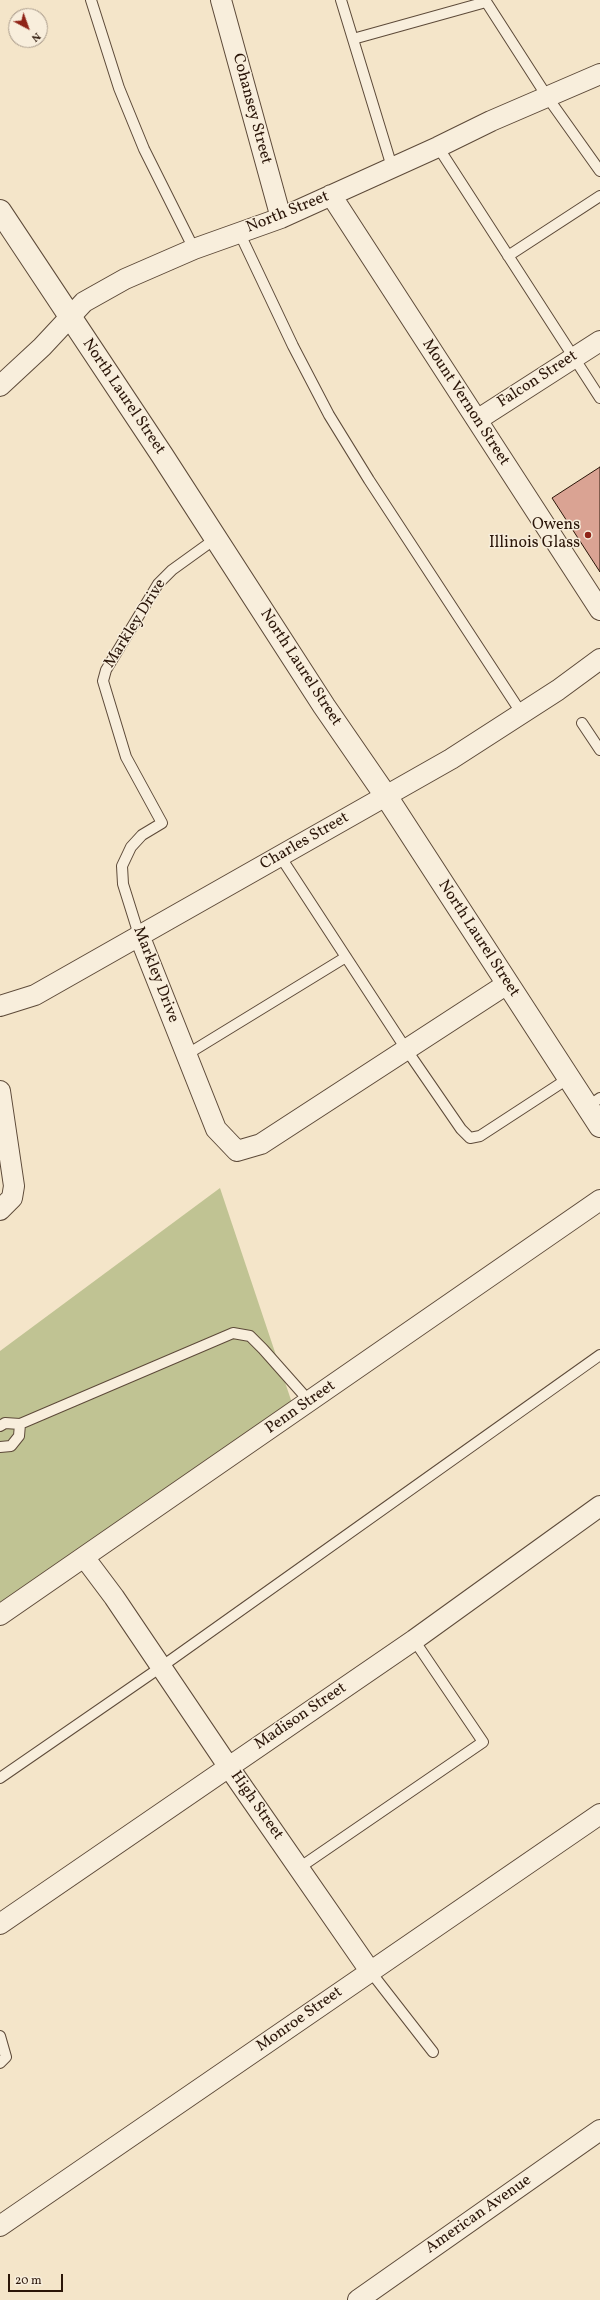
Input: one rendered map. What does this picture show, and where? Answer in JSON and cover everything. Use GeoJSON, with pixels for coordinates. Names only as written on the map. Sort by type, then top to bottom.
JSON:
{"type":"FeatureCollection","features":[{"type":"Feature","properties":{"kind":"street","name":"Cohansey Street"},"geometry":{"type":"LineString","coordinates":[[221,0],[281,218]]}},
{"type":"Feature","properties":{"kind":"street","name":"North Street"},"geometry":{"type":"LineString","coordinates":[[0,386],[84,302],[90,298],[125,280],[194,249],[281,218],[438,147],[490,121],[548,98],[600,74]]}},
{"type":"Feature","properties":{"kind":"street","name":"Mount Vernon Street"},"geometry":{"type":"LineString","coordinates":[[331,196],[600,610]]}},
{"type":"Feature","properties":{"kind":"street","name":"North Laurel Street"},"geometry":{"type":"LineString","coordinates":[[0,211],[324,706],[386,796],[569,1078],[594,1102],[600,1126]]}},
{"type":"Feature","properties":{"kind":"street","name":"Falcon Street"},"geometry":{"type":"LineString","coordinates":[[476,420],[600,341]]}},
{"type":"Feature","properties":{"kind":"street","name":"Charles Street"},"geometry":{"type":"LineString","coordinates":[[0,1006],[35,994],[451,759],[522,714],[600,660]]}},
{"type":"Feature","properties":{"kind":"street","name":"Markley Drive"},"geometry":{"type":"LineString","coordinates":[[139,935],[216,1129],[237,1151],[261,1144],[507,984]]}},
{"type":"Feature","properties":{"kind":"street"},"geometry":{"type":"LineString","coordinates":[[0,1091],[14,1186],[12,1198],[0,1210]]}},
{"type":"Feature","properties":{"kind":"street","name":"Penn Street"},"geometry":{"type":"LineString","coordinates":[[0,1615],[600,1200]]}},
{"type":"Feature","properties":{"kind":"street","name":"Madison Street"},"geometry":{"type":"LineString","coordinates":[[0,1924],[228,1766],[414,1640],[600,1506]]}},
{"type":"Feature","properties":{"kind":"street","name":"High Street"},"geometry":{"type":"LineString","coordinates":[[84,1557],[370,1971]]}},
{"type":"Feature","properties":{"kind":"street","name":"Monroe Street"},"geometry":{"type":"LineString","coordinates":[[0,2226],[600,1814]]}},
{"type":"Feature","properties":{"kind":"street","name":"American Avenue"},"geometry":{"type":"LineString","coordinates":[[358,2300],[600,2130]]}},
{"type":"Feature","properties":{"kind":"lane"},"geometry":{"type":"LineString","coordinates":[[91,0],[119,88],[144,149],[194,249]]}},
{"type":"Feature","properties":{"kind":"lane"},"geometry":{"type":"LineString","coordinates":[[342,0],[392,167]]}},
{"type":"Feature","properties":{"kind":"lane"},"geometry":{"type":"LineString","coordinates":[[353,39],[486,1],[548,98],[600,171]]}},
{"type":"Feature","properties":{"kind":"lane"},"geometry":{"type":"LineString","coordinates":[[438,147],[600,398]]}},
{"type":"Feature","properties":{"kind":"lane"},"geometry":{"type":"LineString","coordinates":[[508,256],[600,196]]}},
{"type":"Feature","properties":{"kind":"lane"},"geometry":{"type":"LineString","coordinates":[[239,232],[293,346],[329,415],[373,487],[522,714]]}},
{"type":"Feature","properties":{"kind":"lane","name":"Markley Drive"},"geometry":{"type":"LineString","coordinates":[[139,935],[123,884],[122,866],[131,847],[142,835],[162,823],[126,756],[103,681],[106,670],[158,584],[172,570],[215,539]]}},
{"type":"Feature","properties":{"kind":"lane"},"geometry":{"type":"LineString","coordinates":[[582,723],[600,750]]}},
{"type":"Feature","properties":{"kind":"lane"},"geometry":{"type":"LineString","coordinates":[[280,856],[406,1049],[460,1129],[470,1138],[480,1136],[569,1078]]}},
{"type":"Feature","properties":{"kind":"lane"},"geometry":{"type":"LineString","coordinates":[[186,1054],[346,957]]}},
{"type":"Feature","properties":{"kind":"lane"},"geometry":{"type":"LineString","coordinates":[[0,1426],[5,1423],[20,1424],[233,1333],[250,1336],[259,1344],[310,1402]]}},
{"type":"Feature","properties":{"kind":"lane"},"geometry":{"type":"LineString","coordinates":[[0,1778],[161,1667],[600,1355]]}},
{"type":"Feature","properties":{"kind":"lane"},"geometry":{"type":"LineString","coordinates":[[0,1447],[11,1446],[19,1436],[20,1424]]}},
{"type":"Feature","properties":{"kind":"lane"},"geometry":{"type":"LineString","coordinates":[[299,1868],[483,1742],[414,1640]]}},
{"type":"Feature","properties":{"kind":"lane","name":"High Street"},"geometry":{"type":"LineString","coordinates":[[370,1971],[433,2052]]}},
{"type":"Feature","properties":{"kind":"lane"},"geometry":{"type":"LineString","coordinates":[[0,2036],[6,2058],[0,2063]]}},
{"type":"Feature","properties":{"kind":"green space"},"geometry":{"type":"Polygon","coordinates":[[[220,1188],[295,1412],[0,1615],[0,1351],[220,1188]]]}},
{"type":"Feature","properties":{"kind":"building","name":"Owens Illinois Glass"},"geometry":{"type":"Polygon","coordinates":[[[600,467],[600,572],[552,498],[600,467]]]}},
{"type":"Feature","properties":{"kind":"place","name":"Owens Illinois Glass"},"geometry":{"type":"Point","coordinates":[588,535]}}]}
